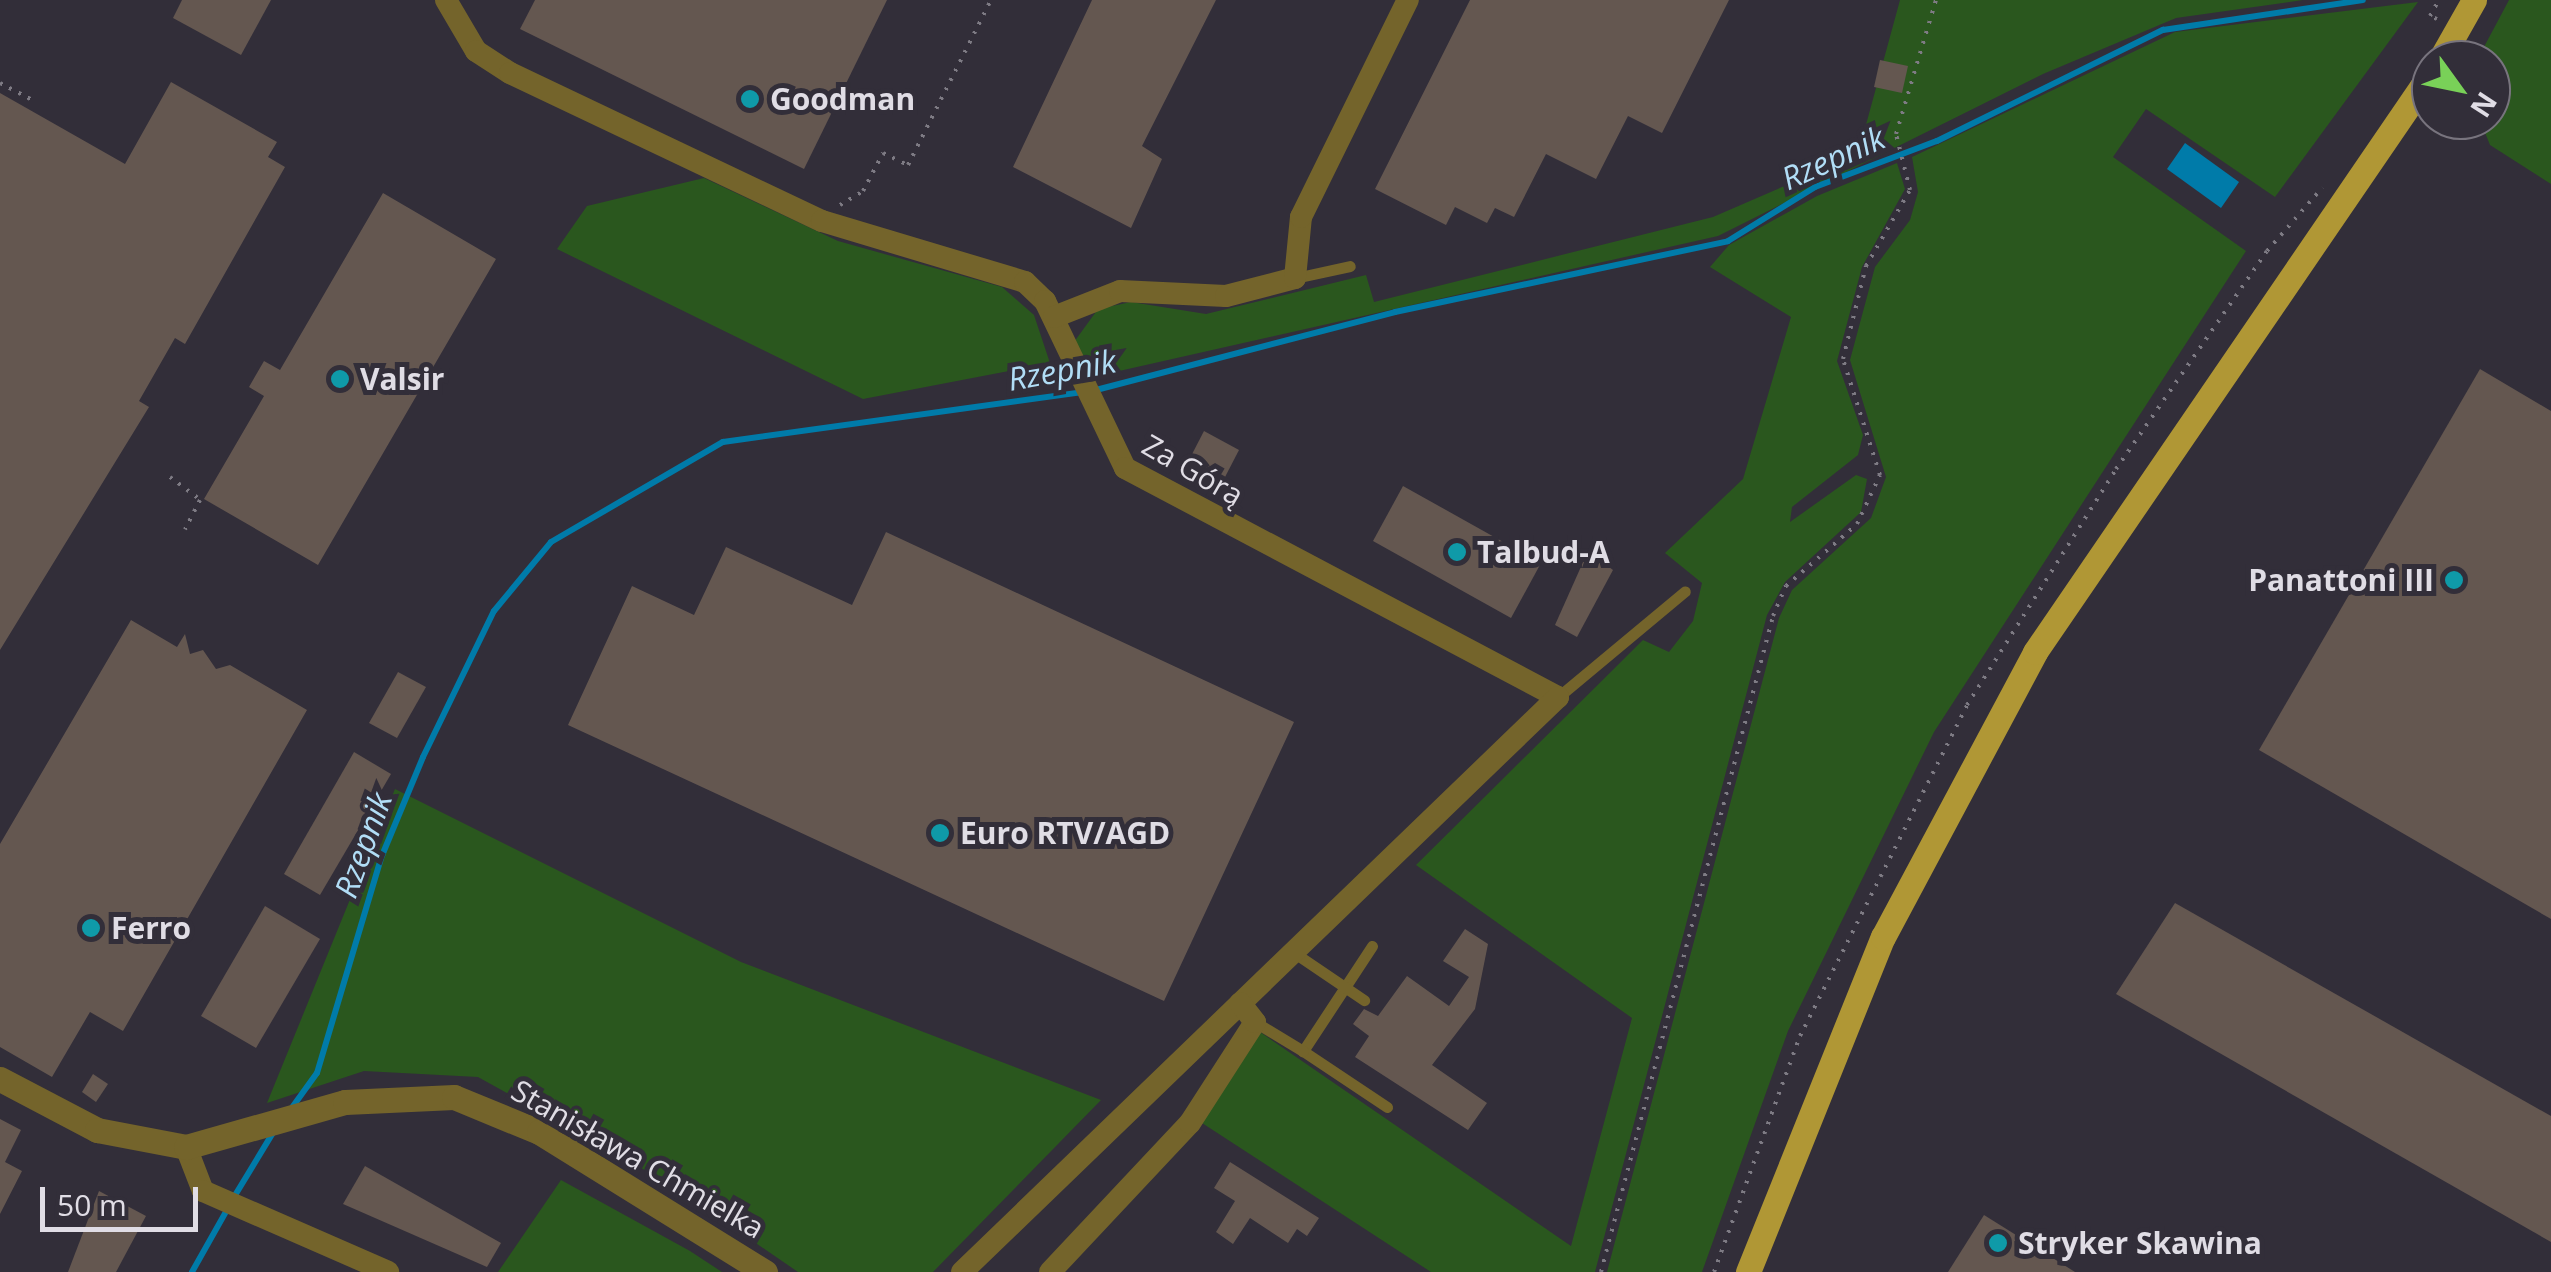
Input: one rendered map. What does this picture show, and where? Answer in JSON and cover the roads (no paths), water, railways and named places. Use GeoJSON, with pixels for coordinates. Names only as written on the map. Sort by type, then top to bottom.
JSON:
{"type":"FeatureCollection","features":[{"type":"Feature","properties":{"kind":"main road"},"geometry":{"type":"LineString","coordinates":[[2451,40],[2471,6]]}},
{"type":"Feature","properties":{"kind":"main road"},"geometry":{"type":"LineString","coordinates":[[1748,1272],[1883,938],[2036,652],[2411,102]]}},
{"type":"Feature","properties":{"kind":"street","name":"Za Górą"},"geometry":{"type":"LineString","coordinates":[[446,0],[476,51],[510,73],[822,221],[1003,270],[1054,317],[1109,450],[1143,482],[1558,697]]}},
{"type":"Feature","properties":{"kind":"street"},"geometry":{"type":"LineString","coordinates":[[1054,317],[1120,291],[1226,296],[1294,278],[1301,216],[1408,0]]}},
{"type":"Feature","properties":{"kind":"street"},"geometry":{"type":"LineString","coordinates":[[962,1272],[1558,697]]}},
{"type":"Feature","properties":{"kind":"street"},"geometry":{"type":"LineString","coordinates":[[1050,1272],[1190,1123],[1255,1022],[1240,1003]]}},
{"type":"Feature","properties":{"kind":"street"},"geometry":{"type":"LineString","coordinates":[[0,1079],[97,1130],[186,1147],[198,1185],[385,1271]]}},
{"type":"Feature","properties":{"kind":"street","name":"Stanisława Chmielka"},"geometry":{"type":"LineString","coordinates":[[186,1147],[244,1135],[345,1102],[424,1093],[497,1110],[764,1272]]}},
{"type":"Feature","properties":{"kind":"lane"},"geometry":{"type":"LineString","coordinates":[[1294,278],[1350,266]]}},
{"type":"Feature","properties":{"kind":"lane"},"geometry":{"type":"LineString","coordinates":[[1558,697],[1685,591]]}},
{"type":"Feature","properties":{"kind":"lane"},"geometry":{"type":"LineString","coordinates":[[1304,1052],[1372,946]]}},
{"type":"Feature","properties":{"kind":"lane"},"geometry":{"type":"LineString","coordinates":[[1293,952],[1364,1000]]}},
{"type":"Feature","properties":{"kind":"lane"},"geometry":{"type":"LineString","coordinates":[[1255,1022],[1387,1107]]}},
{"type":"Feature","properties":{"kind":"water"},"geometry":{"type":"Polygon","coordinates":[[[2185,143],[2239,182],[2221,208],[2167,169],[2185,143]]]}},
{"type":"Feature","properties":{"kind":"waterway","name":"Rzepnik"},"geometry":{"type":"LineString","coordinates":[[1096,390],[1395,312],[1728,241],[1815,187],[1937,141],[2163,30],[2363,0]]}},
{"type":"Feature","properties":{"kind":"waterway","name":"Rzepnik"},"geometry":{"type":"LineString","coordinates":[[291,1109],[317,1073],[381,858],[423,757],[494,611],[551,542],[723,442],[1083,392]]}},
{"type":"Feature","properties":{"kind":"waterway"},"geometry":{"type":"LineString","coordinates":[[234,1197],[274,1131]]}},
{"type":"Feature","properties":{"kind":"waterway","name":"Rzepnik"},"geometry":{"type":"LineString","coordinates":[[192,1272],[228,1208]]}},
{"type":"Feature","properties":{"kind":"place","name":"Goodman"},"geometry":{"type":"Point","coordinates":[750,99]}},
{"type":"Feature","properties":{"kind":"place","name":"Valsir"},"geometry":{"type":"Point","coordinates":[340,379]}},
{"type":"Feature","properties":{"kind":"place","name":"Talbud-A"},"geometry":{"type":"Point","coordinates":[1457,552]}},
{"type":"Feature","properties":{"kind":"place","name":"Panattoni III"},"geometry":{"type":"Point","coordinates":[2454,580]}},
{"type":"Feature","properties":{"kind":"place","name":"Euro RTV/AGD"},"geometry":{"type":"Point","coordinates":[940,833]}},
{"type":"Feature","properties":{"kind":"place","name":"Ferro"},"geometry":{"type":"Point","coordinates":[91,928]}},
{"type":"Feature","properties":{"kind":"place","name":"Stryker Skawina"},"geometry":{"type":"Point","coordinates":[1998,1243]}}]}
